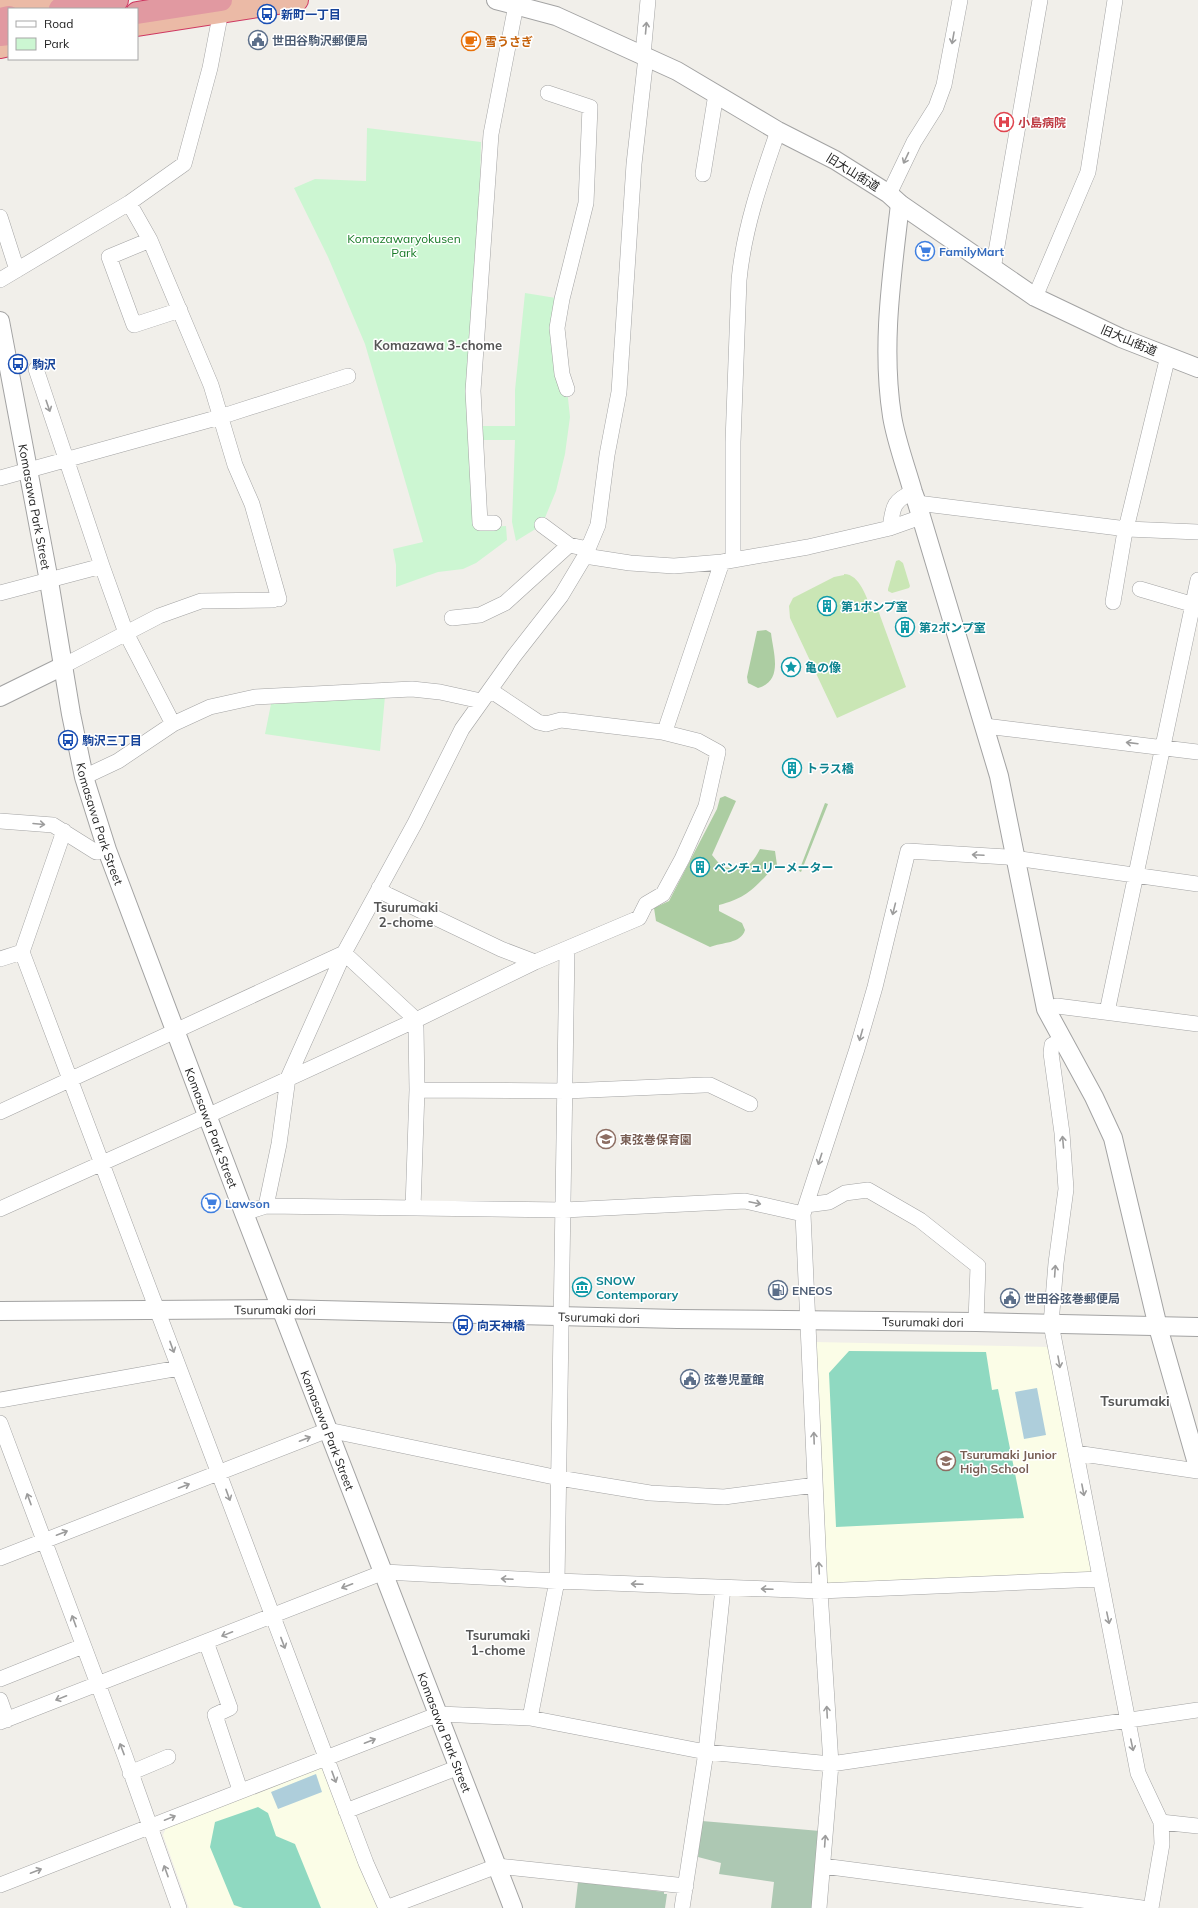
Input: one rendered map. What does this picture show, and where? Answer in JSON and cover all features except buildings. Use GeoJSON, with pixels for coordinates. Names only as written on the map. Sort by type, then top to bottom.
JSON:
{"type":"FeatureCollection","features":[{"type":"Feature","properties":{"kind":"highway"},"geometry":{"type":"LineString","coordinates":[[0,8],[59,0]]}},
{"type":"Feature","properties":{"kind":"highway"},"geometry":{"type":"LineString","coordinates":[[66,8],[117,0]]}},
{"type":"Feature","properties":{"kind":"highway"},"geometry":{"type":"LineString","coordinates":[[138,13],[297,0]]}},
{"type":"Feature","properties":{"kind":"highway"},"geometry":{"type":"LineString","coordinates":[[138,25],[221,5]]}},
{"type":"Feature","properties":{"kind":"street","name":"旧大山街道"},"geometry":{"type":"LineString","coordinates":[[496,0],[556,16],[677,71],[778,132],[824,153],[895,199],[1035,297],[1121,338],[1198,368]]}},
{"type":"Feature","properties":{"kind":"street"},"geometry":{"type":"LineString","coordinates":[[266,1206],[279,1144],[288,1078],[344,954],[414,824],[462,729],[485,695],[560,596],[586,553],[598,525],[606,463],[619,392],[634,164],[648,0]]}},
{"type":"Feature","properties":{"kind":"street"},"geometry":{"type":"LineString","coordinates":[[960,0],[944,85],[936,107],[914,142],[895,199],[887,329],[892,417],[999,776],[1046,1009],[1063,1039],[1113,1138],[1158,1327],[1198,1467]]}},
{"type":"Feature","properties":{"kind":"street"},"geometry":{"type":"LineString","coordinates":[[994,269],[1040,0]]}},
{"type":"Feature","properties":{"kind":"street"},"geometry":{"type":"LineString","coordinates":[[1035,297],[1088,172],[1115,0]]}},
{"type":"Feature","properties":{"kind":"street"},"geometry":{"type":"LineString","coordinates":[[0,280],[129,203],[184,164],[210,68],[221,5]]}},
{"type":"Feature","properties":{"kind":"street"},"geometry":{"type":"LineString","coordinates":[[494,523],[480,523],[473,391],[491,134],[516,5]]}},
{"type":"Feature","properties":{"kind":"street"},"geometry":{"type":"LineString","coordinates":[[548,93],[590,107],[586,203],[562,299],[557,328],[562,374],[567,389]]}},
{"type":"Feature","properties":{"kind":"street"},"geometry":{"type":"LineString","coordinates":[[702,174],[716,94]]}},
{"type":"Feature","properties":{"kind":"street"},"geometry":{"type":"LineString","coordinates":[[667,726],[728,560],[734,442],[739,272],[758,187],[778,132]]}},
{"type":"Feature","properties":{"kind":"street"},"geometry":{"type":"LineString","coordinates":[[0,697],[159,616],[201,601],[276,600],[252,504],[235,465],[211,384],[150,240],[129,203]]}},
{"type":"Feature","properties":{"kind":"street"},"geometry":{"type":"LineString","coordinates":[[0,217],[16,270]]}},
{"type":"Feature","properties":{"kind":"street"},"geometry":{"type":"LineString","coordinates":[[150,240],[109,257],[134,325],[180,310]]}},
{"type":"Feature","properties":{"kind":"street","name":"Komasawa Park Street"},"geometry":{"type":"LineString","coordinates":[[0,321],[84,778],[107,850],[244,1213],[513,1908]]}},
{"type":"Feature","properties":{"kind":"street"},"geometry":{"type":"LineString","coordinates":[[1113,602],[1127,529],[1168,356]]}},
{"type":"Feature","properties":{"kind":"street"},"geometry":{"type":"LineString","coordinates":[[36,369],[126,633],[173,724]]}},
{"type":"Feature","properties":{"kind":"street"},"geometry":{"type":"LineString","coordinates":[[0,478],[220,417],[348,376]]}},
{"type":"Feature","properties":{"kind":"street"},"geometry":{"type":"LineString","coordinates":[[890,528],[893,508],[899,498],[917,504],[1127,529],[1198,532]]}},
{"type":"Feature","properties":{"kind":"street"},"geometry":{"type":"LineString","coordinates":[[542,525],[569,545],[586,553],[630,563],[674,566],[728,560],[808,547],[890,528],[917,504]]}},
{"type":"Feature","properties":{"kind":"street"},"geometry":{"type":"LineString","coordinates":[[452,618],[480,615],[505,603],[569,545]]}},
{"type":"Feature","properties":{"kind":"street"},"geometry":{"type":"LineString","coordinates":[[0,593],[102,566]]}},
{"type":"Feature","properties":{"kind":"street"},"geometry":{"type":"LineString","coordinates":[[1107,1012],[1163,747],[1195,605],[1198,580]]}},
{"type":"Feature","properties":{"kind":"street"},"geometry":{"type":"LineString","coordinates":[[1140,588],[1195,605]]}},
{"type":"Feature","properties":{"kind":"street"},"geometry":{"type":"LineString","coordinates":[[0,1209],[414,1021],[535,962],[639,918],[646,904],[663,894],[682,859],[706,806],[718,752],[698,741],[662,732],[561,720],[546,724],[538,722],[485,695],[412,689],[255,697],[210,708],[173,724],[118,761],[84,778]]}},
{"type":"Feature","properties":{"kind":"street"},"geometry":{"type":"LineString","coordinates":[[985,726],[1198,752]]}},
{"type":"Feature","properties":{"kind":"street"},"geometry":{"type":"LineString","coordinates":[[0,821],[53,825],[96,852],[107,850]]}},
{"type":"Feature","properties":{"kind":"street"},"geometry":{"type":"LineString","coordinates":[[64,831],[22,952],[179,1368],[220,1472],[272,1616],[346,1811],[386,1908],[497,1866],[686,1886]]}},
{"type":"Feature","properties":{"kind":"street"},"geometry":{"type":"LineString","coordinates":[[819,1908],[831,1764],[820,1591],[804,1209],[863,1028],[908,851],[1007,857],[1017,860],[1198,884]]}},
{"type":"Feature","properties":{"kind":"street"},"geometry":{"type":"LineString","coordinates":[[379,888],[393,897],[501,948],[535,962]]}},
{"type":"Feature","properties":{"kind":"street"},"geometry":{"type":"LineString","coordinates":[[530,1718],[557,1581],[563,1316],[567,949]]}},
{"type":"Feature","properties":{"kind":"street"},"geometry":{"type":"LineString","coordinates":[[0,959],[22,952]]}},
{"type":"Feature","properties":{"kind":"street"},"geometry":{"type":"LineString","coordinates":[[0,1112],[71,1080],[174,1030],[344,954]]}},
{"type":"Feature","properties":{"kind":"street"},"geometry":{"type":"LineString","coordinates":[[344,954],[412,1016],[416,1028],[417,1090],[413,1208]]}},
{"type":"Feature","properties":{"kind":"street"},"geometry":{"type":"LineString","coordinates":[[1046,1009],[1057,1006],[1198,1024]]}},
{"type":"Feature","properties":{"kind":"street"},"geometry":{"type":"LineString","coordinates":[[1063,1039],[1052,1045],[1051,1053],[1062,1132],[1066,1189],[1056,1263],[1051,1324],[1138,1773],[1161,1822],[1162,1844],[1151,1908]]}},
{"type":"Feature","properties":{"kind":"street"},"geometry":{"type":"LineString","coordinates":[[417,1090],[566,1091],[710,1085],[750,1104]]}},
{"type":"Feature","properties":{"kind":"street"},"geometry":{"type":"LineString","coordinates":[[244,1213],[266,1206],[564,1210],[746,1201],[804,1209],[829,1202],[845,1193],[868,1190],[920,1220],[978,1266],[976,1322]]}},
{"type":"Feature","properties":{"kind":"street","name":"Tsurumaki dori"},"geometry":{"type":"LineString","coordinates":[[0,1311],[281,1309],[563,1316],[808,1319],[1198,1327]]}},
{"type":"Feature","properties":{"kind":"street"},"geometry":{"type":"LineString","coordinates":[[0,1400],[179,1368]]}},
{"type":"Feature","properties":{"kind":"street"},"geometry":{"type":"LineString","coordinates":[[0,1422],[84,1646],[179,1908]]}},
{"type":"Feature","properties":{"kind":"street"},"geometry":{"type":"LineString","coordinates":[[0,1558],[328,1430],[559,1478],[650,1493],[724,1496],[815,1485]]}},
{"type":"Feature","properties":{"kind":"street"},"geometry":{"type":"LineString","coordinates":[[1076,1453],[1198,1471]]}},
{"type":"Feature","properties":{"kind":"street"},"geometry":{"type":"LineString","coordinates":[[0,1700],[4,1721],[384,1572],[557,1581],[820,1591],[1100,1579]]}},
{"type":"Feature","properties":{"kind":"street"},"geometry":{"type":"LineString","coordinates":[[682,1908],[706,1752],[723,1588]]}},
{"type":"Feature","properties":{"kind":"street"},"geometry":{"type":"LineString","coordinates":[[206,1642],[230,1708],[215,1714],[240,1790]]}},
{"type":"Feature","properties":{"kind":"street"},"geometry":{"type":"LineString","coordinates":[[0,1679],[84,1646]]}},
{"type":"Feature","properties":{"kind":"street"},"geometry":{"type":"LineString","coordinates":[[0,1885],[240,1790],[438,1714],[530,1718],[706,1752],[831,1764],[1198,1710]]}},
{"type":"Feature","properties":{"kind":"street"},"geometry":{"type":"LineString","coordinates":[[130,1773],[168,1757]]}},
{"type":"Feature","properties":{"kind":"street"},"geometry":{"type":"LineString","coordinates":[[346,1811],[459,1767]]}},
{"type":"Feature","properties":{"kind":"street"},"geometry":{"type":"LineString","coordinates":[[1161,1822],[1198,1826]]}},
{"type":"Feature","properties":{"kind":"street"},"geometry":{"type":"LineString","coordinates":[[823,1866],[1142,1908]]}},
{"type":"Feature","properties":{"kind":"shaded area","name":"Tsurumaki Junior High School"},"geometry":{"type":"Polygon","coordinates":[[[815,1342],[1050,1347],[1093,1574],[827,1585],[815,1342]]]}},
{"type":"Feature","properties":{"kind":"shaded area"},"geometry":{"type":"Polygon","coordinates":[[[318,1767],[327,1770],[379,1908],[189,1908],[163,1835],[166,1828],[318,1767]]]}},
{"type":"Feature","properties":{"kind":"shaded area"},"geometry":{"type":"Polygon","coordinates":[[[702,1821],[820,1831],[814,1908],[771,1908],[774,1882],[719,1874],[721,1863],[698,1857],[702,1821]]]}},
{"type":"Feature","properties":{"kind":"shaded area"},"geometry":{"type":"Polygon","coordinates":[[[578,1882],[664,1892],[664,1894],[667,1894],[665,1908],[575,1908],[578,1882]]]}},
{"type":"Feature","properties":{"kind":"green space","name":"Komazawaryokusen Park"},"geometry":{"type":"Polygon","coordinates":[[[367,128],[481,142],[478,253],[477,528],[506,526],[507,540],[476,563],[463,569],[438,572],[396,587],[396,565],[393,549],[423,542],[365,344],[328,257],[294,188],[315,179],[366,181],[367,128]]]}},
{"type":"Feature","properties":{"kind":"green space"},"geometry":{"type":"Polygon","coordinates":[[[525,293],[562,299],[570,417],[565,454],[556,491],[542,525],[516,541],[512,522],[515,440],[476,440],[475,426],[515,426],[515,390],[525,293]]]}},
{"type":"Feature","properties":{"kind":"green space"},"geometry":{"type":"Polygon","coordinates":[[[899,560],[903,563],[910,586],[909,588],[892,593],[888,591],[888,589],[896,561],[899,560]]]}},
{"type":"Feature","properties":{"kind":"green space"},"geometry":{"type":"Polygon","coordinates":[[[844,574],[850,575],[859,583],[872,611],[878,610],[906,687],[837,718],[790,618],[789,606],[793,598],[834,577],[844,574]]]}},
{"type":"Feature","properties":{"kind":"green space"},"geometry":{"type":"Polygon","coordinates":[[[766,630],[771,633],[775,657],[774,673],[766,684],[758,688],[748,683],[747,677],[757,631],[766,630]]]}},
{"type":"Feature","properties":{"kind":"green space"},"geometry":{"type":"Polygon","coordinates":[[[385,696],[380,751],[265,734],[272,699],[385,696]]]}},
{"type":"Feature","properties":{"kind":"green space"},"geometry":{"type":"Polygon","coordinates":[[[725,796],[736,801],[712,855],[722,867],[741,868],[753,861],[760,849],[775,851],[777,865],[749,892],[739,898],[719,905],[719,911],[742,923],[745,930],[740,938],[710,947],[656,921],[654,908],[669,901],[717,809],[720,798],[725,796]]]}},
{"type":"Feature","properties":{"kind":"green space"},"geometry":{"type":"Polygon","coordinates":[[[825,803],[828,804],[801,872],[799,871],[825,803]]]}},
{"type":"Feature","properties":{"kind":"green space"},"geometry":{"type":"Polygon","coordinates":[[[849,1351],[986,1352],[992,1390],[998,1389],[1024,1518],[836,1527],[829,1373],[849,1351]]]}},
{"type":"Feature","properties":{"kind":"green space"},"geometry":{"type":"Polygon","coordinates":[[[258,1807],[268,1813],[276,1836],[295,1844],[321,1908],[243,1908],[234,1905],[210,1847],[215,1822],[258,1807]]]}},
{"type":"Feature","properties":{"kind":"water"},"geometry":{"type":"Polygon","coordinates":[[[790,658],[796,661],[799,667],[796,673],[790,676],[784,673],[781,667],[784,661],[790,658]]]}},
{"type":"Feature","properties":{"kind":"water"},"geometry":{"type":"Polygon","coordinates":[[[1037,1388],[1046,1435],[1024,1439],[1015,1392],[1037,1388]]]}},
{"type":"Feature","properties":{"kind":"water"},"geometry":{"type":"Polygon","coordinates":[[[316,1774],[322,1792],[278,1809],[271,1792],[316,1774]]]}},
{"type":"Feature","properties":{"kind":"place","name":"新町一丁目"},"geometry":{"type":"Point","coordinates":[267,14]}},
{"type":"Feature","properties":{"kind":"place","name":"世田谷駒沢郵便局"},"geometry":{"type":"Point","coordinates":[258,40]}},
{"type":"Feature","properties":{"kind":"place","name":"雪うさぎ"},"geometry":{"type":"Point","coordinates":[471,41]}},
{"type":"Feature","properties":{"kind":"place","name":"小島病院"},"geometry":{"type":"Point","coordinates":[1004,122]}},
{"type":"Feature","properties":{"kind":"place","name":"FamilyMart"},"geometry":{"type":"Point","coordinates":[925,251]}},
{"type":"Feature","properties":{"kind":"place","name":"駒沢"},"geometry":{"type":"Point","coordinates":[18,364]}},
{"type":"Feature","properties":{"kind":"place","name":"第1ポンプ室"},"geometry":{"type":"Point","coordinates":[827,606]}},
{"type":"Feature","properties":{"kind":"place","name":"第2ポンプ室"},"geometry":{"type":"Point","coordinates":[905,627]}},
{"type":"Feature","properties":{"kind":"place","name":"亀の像"},"geometry":{"type":"Point","coordinates":[791,667]}},
{"type":"Feature","properties":{"kind":"place","name":"駒沢三丁目"},"geometry":{"type":"Point","coordinates":[68,740]}},
{"type":"Feature","properties":{"kind":"place","name":"トラス橋"},"geometry":{"type":"Point","coordinates":[792,768]}},
{"type":"Feature","properties":{"kind":"place","name":"ベンチュリーメーター"},"geometry":{"type":"Point","coordinates":[700,867]}},
{"type":"Feature","properties":{"kind":"place","name":"東弦巻保育園"},"geometry":{"type":"Point","coordinates":[606,1139]}},
{"type":"Feature","properties":{"kind":"place","name":"Lawson"},"geometry":{"type":"Point","coordinates":[211,1203]}},
{"type":"Feature","properties":{"kind":"place","name":"SNOW Contemporary"},"geometry":{"type":"Point","coordinates":[582,1287]}},
{"type":"Feature","properties":{"kind":"place","name":"ENEOS"},"geometry":{"type":"Point","coordinates":[778,1290]}},
{"type":"Feature","properties":{"kind":"place","name":"世田谷弦巻郵便局"},"geometry":{"type":"Point","coordinates":[1010,1298]}},
{"type":"Feature","properties":{"kind":"place","name":"向天神橋"},"geometry":{"type":"Point","coordinates":[463,1325]}},
{"type":"Feature","properties":{"kind":"place","name":"弦巻児童館"},"geometry":{"type":"Point","coordinates":[690,1379]}},
{"type":"Feature","properties":{"kind":"place","name":"Tsurumaki Junior High School"},"geometry":{"type":"Point","coordinates":[946,1461]}},
{"type":"Feature","properties":{"kind":"district","name":"Komazawa 3-chome"},"geometry":{"type":"Point","coordinates":[438,345]}},
{"type":"Feature","properties":{"kind":"district","name":"Tsurumaki 2-chome"},"geometry":{"type":"Point","coordinates":[406,914]}},
{"type":"Feature","properties":{"kind":"district","name":"Tsurumaki"},"geometry":{"type":"Point","coordinates":[1135,1401]}},
{"type":"Feature","properties":{"kind":"district","name":"Tsurumaki 1-chome"},"geometry":{"type":"Point","coordinates":[498,1642]}}]}
